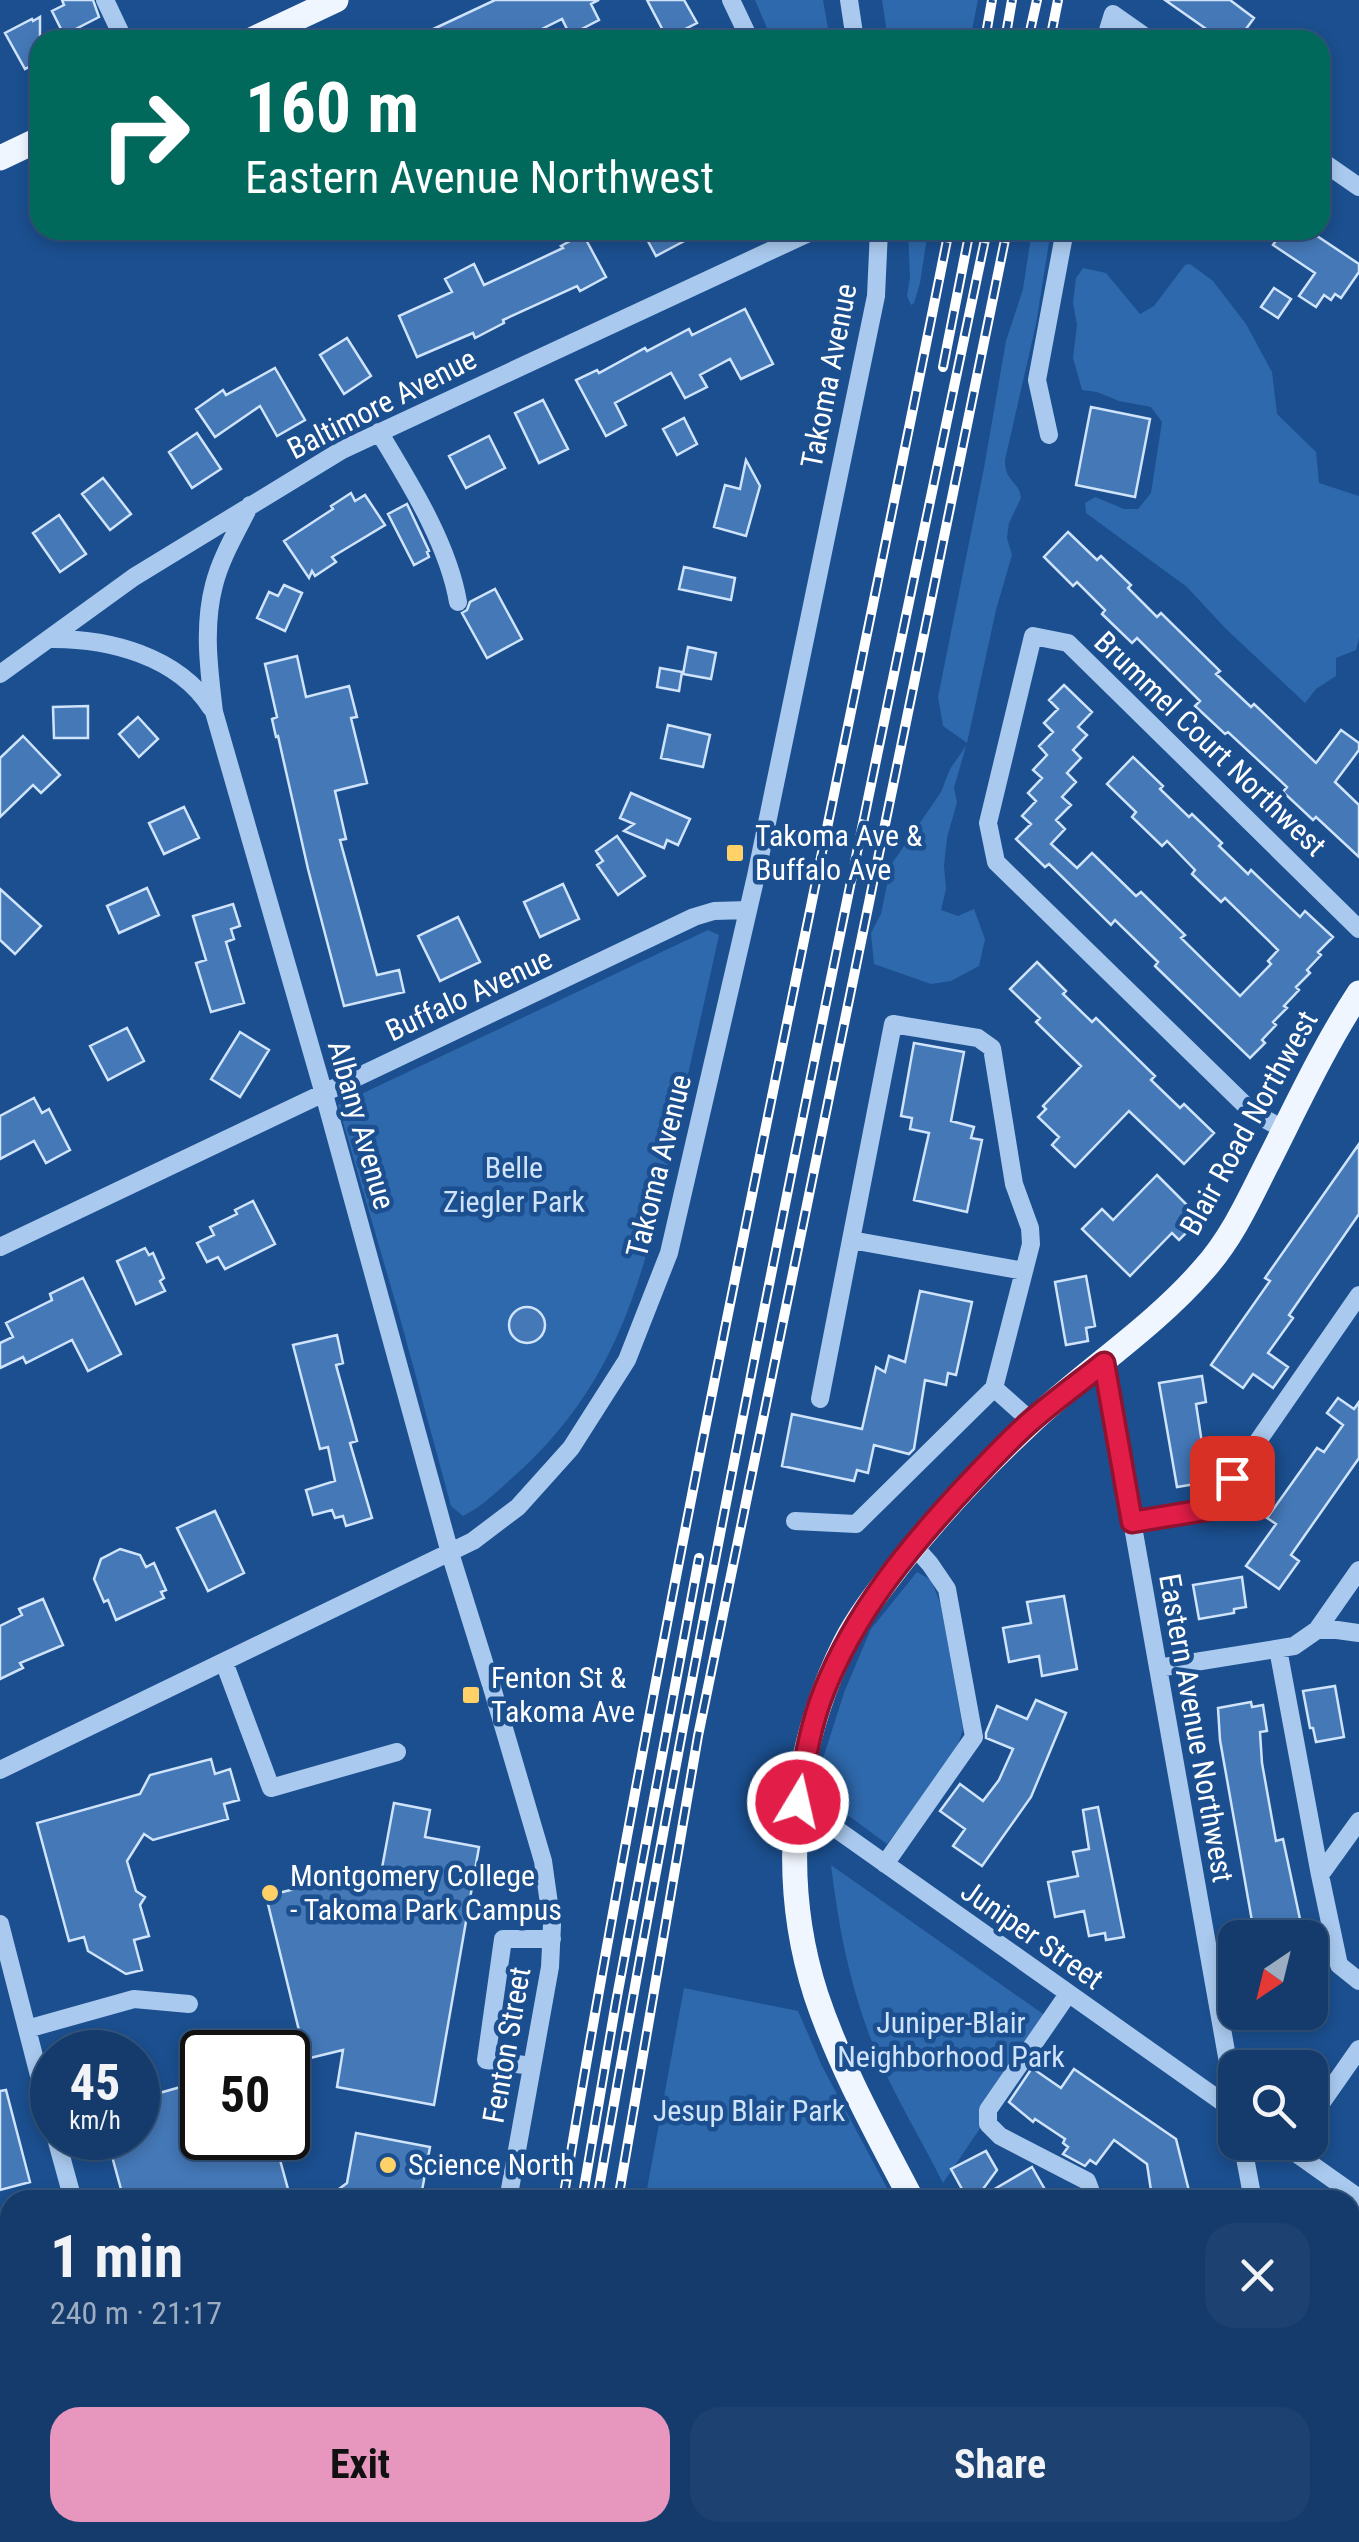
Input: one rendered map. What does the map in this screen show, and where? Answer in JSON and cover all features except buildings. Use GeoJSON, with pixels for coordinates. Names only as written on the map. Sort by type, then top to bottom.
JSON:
{"type":"FeatureCollection","features":[{"type":"Feature","properties":{"kind":"main road"},"geometry":{"type":"LineString","coordinates":[[272,30],[336,0]]}},
{"type":"Feature","properties":{"kind":"main road"},"geometry":{"type":"LineString","coordinates":[[0,158],[30,144]]}},
{"type":"Feature","properties":{"kind":"main road","name":"Blair Road Northwest"},"geometry":{"type":"LineString","coordinates":[[907,2190],[844,2069],[816,1993],[799,1924],[794,1878],[798,1802],[822,1694],[846,1640],[878,1591],[969,1484],[1031,1421],[1104,1363],[1190,1285],[1220,1250],[1321,1056],[1359,993]]}},
{"type":"Feature","properties":{"kind":"street"},"geometry":{"type":"LineString","coordinates":[[105,0],[119,30]]}},
{"type":"Feature","properties":{"kind":"street"},"geometry":{"type":"LineString","coordinates":[[731,0],[745,30]]}},
{"type":"Feature","properties":{"kind":"street"},"geometry":{"type":"LineString","coordinates":[[848,0],[854,30]]}},
{"type":"Feature","properties":{"kind":"street"},"geometry":{"type":"LineString","coordinates":[[1108,30],[1113,14],[1136,30]]}},
{"type":"Feature","properties":{"kind":"street"},"geometry":{"type":"LineString","coordinates":[[1330,167],[1359,188]]}},
{"type":"Feature","properties":{"kind":"street","name":"Baltimore Avenue"},"geometry":{"type":"LineString","coordinates":[[0,674],[134,577],[342,450],[793,240]]}},
{"type":"Feature","properties":{"kind":"street","name":"Takoma Avenue"},"geometry":{"type":"LineString","coordinates":[[0,1770],[474,1541],[518,1507],[571,1448],[628,1360],[670,1254],[748,910],[876,296],[878,240]]}},
{"type":"Feature","properties":{"kind":"street"},"geometry":{"type":"LineString","coordinates":[[1049,435],[1037,380],[1063,240]]}},
{"type":"Feature","properties":{"kind":"street"},"geometry":{"type":"LineString","coordinates":[[379,432],[424,508],[458,602]]}},
{"type":"Feature","properties":{"kind":"street","name":"Albany Avenue"},"geometry":{"type":"LineString","coordinates":[[250,505],[224,557],[208,612],[208,664],[214,712],[450,1554]]}},
{"type":"Feature","properties":{"kind":"street","name":"Brummel Court Northwest"},"geometry":{"type":"LineString","coordinates":[[1285,1130],[1244,1104],[996,862],[988,822],[1033,636],[1068,643],[1359,928]]}},
{"type":"Feature","properties":{"kind":"street","name":"Albany Avenue"},"geometry":{"type":"LineString","coordinates":[[49,638],[88,640],[153,659],[180,673],[201,692],[214,712]]}},
{"type":"Feature","properties":{"kind":"street","name":"Buffalo Avenue"},"geometry":{"type":"LineString","coordinates":[[0,1248],[694,917],[714,911],[748,910]]}},
{"type":"Feature","properties":{"kind":"street"},"geometry":{"type":"LineString","coordinates":[[795,1521],[856,1524],[994,1388],[1031,1244],[1030,1228],[1014,1184],[992,1048],[978,1038],[893,1024],[820,1399]]}},
{"type":"Feature","properties":{"kind":"street"},"geometry":{"type":"LineString","coordinates":[[851,1240],[1024,1271]]}},
{"type":"Feature","properties":{"kind":"street"},"geometry":{"type":"LineString","coordinates":[[1132,1522],[1211,1509],[1359,1295]]}},
{"type":"Feature","properties":{"kind":"street","name":"Eastern Avenue Northwest"},"geometry":{"type":"LineString","coordinates":[[1104,1363],[1226,2050]]}},
{"type":"Feature","properties":{"kind":"street"},"geometry":{"type":"LineString","coordinates":[[994,1388],[1031,1421]]}},
{"type":"Feature","properties":{"kind":"street"},"geometry":{"type":"LineString","coordinates":[[886,1864],[974,1738],[946,1590],[914,1546]]}},
{"type":"Feature","properties":{"kind":"street","name":"Fenton Street"},"geometry":{"type":"LineString","coordinates":[[450,1554],[543,1861],[552,1925],[550,1967],[510,2190]]}},
{"type":"Feature","properties":{"kind":"street"},"geometry":{"type":"LineString","coordinates":[[1158,1668],[1294,1646],[1317,1630],[1359,1570]]}},
{"type":"Feature","properties":{"kind":"street"},"geometry":{"type":"LineString","coordinates":[[1317,1630],[1359,1633]]}},
{"type":"Feature","properties":{"kind":"street"},"geometry":{"type":"LineString","coordinates":[[1278,1649],[1339,1965],[1359,1981]]}},
{"type":"Feature","properties":{"kind":"street"},"geometry":{"type":"LineString","coordinates":[[224,1662],[271,1788],[397,1752]]}},
{"type":"Feature","properties":{"kind":"street","name":"Juniper Street"},"geometry":{"type":"LineString","coordinates":[[798,1802],[1218,2099]]}},
{"type":"Feature","properties":{"kind":"street"},"geometry":{"type":"LineString","coordinates":[[1320,1875],[1359,1821]]}},
{"type":"Feature","properties":{"kind":"street"},"geometry":{"type":"LineString","coordinates":[[0,1924],[30,2041]]}},
{"type":"Feature","properties":{"kind":"street"},"geometry":{"type":"LineString","coordinates":[[532,2066],[486,2060],[503,1939],[552,1939]]}},
{"type":"Feature","properties":{"kind":"street"},"geometry":{"type":"LineString","coordinates":[[1068,1994],[988,2110],[988,2124],[1000,2136],[1087,2181],[1090,2190]]}},
{"type":"Feature","properties":{"kind":"street"},"geometry":{"type":"LineString","coordinates":[[27,2029],[134,1999],[188,2004]]}},
{"type":"Feature","properties":{"kind":"street"},"geometry":{"type":"LineString","coordinates":[[1328,2094],[1359,2050]]}},
{"type":"Feature","properties":{"kind":"street"},"geometry":{"type":"LineString","coordinates":[[62,2160],[70,2190]]}},
{"type":"Feature","properties":{"kind":"street"},"geometry":{"type":"LineString","coordinates":[[1245,2160],[1250,2190]]}},
{"type":"Feature","properties":{"kind":"street"},"geometry":{"type":"LineString","coordinates":[[1308,2160],[1348,2190]]}},
{"type":"Feature","properties":{"kind":"green space"},"geometry":{"type":"Polygon","coordinates":[[[755,0],[823,0],[828,30],[768,30],[755,0]]]}},
{"type":"Feature","properties":{"kind":"green space"},"geometry":{"type":"Polygon","coordinates":[[[882,0],[978,0],[972,30],[886,30],[882,0]]]}},
{"type":"Feature","properties":{"kind":"green space"},"geometry":{"type":"Polygon","coordinates":[[[908,240],[926,240],[920,283],[911,305],[907,296],[908,240]]]}},
{"type":"Feature","properties":{"kind":"green space"},"geometry":{"type":"Polygon","coordinates":[[[1030,240],[1049,240],[1036,324],[1005,460],[1007,473],[1021,498],[1009,523],[1007,538],[1012,555],[967,743],[943,726],[938,697],[1006,341],[1023,289],[1030,240]]]}},
{"type":"Feature","properties":{"kind":"green space"},"geometry":{"type":"Polygon","coordinates":[[[1190,264],[1213,281],[1246,324],[1272,372],[1277,414],[1316,452],[1319,483],[1359,496],[1356,650],[1336,658],[1336,676],[1316,689],[1305,703],[1187,587],[1086,513],[1085,503],[1095,497],[1124,509],[1138,509],[1151,493],[1162,422],[1151,407],[1082,390],[1073,358],[1076,278],[1083,268],[1106,273],[1140,314],[1154,306],[1185,265],[1190,264]]]}},
{"type":"Feature","properties":{"kind":"green space"},"geometry":{"type":"Polygon","coordinates":[[[966,746],[954,788],[957,802],[947,838],[946,889],[941,910],[958,916],[974,909],[985,939],[979,966],[951,981],[931,984],[874,964],[871,933],[881,914],[891,865],[941,792],[950,769],[966,746]]]}},
{"type":"Feature","properties":{"kind":"green space","name":"Belle Ziegler Park"},"geometry":{"type":"Polygon","coordinates":[[[708,930],[719,935],[653,1229],[624,1319],[605,1362],[580,1403],[549,1442],[494,1494],[463,1516],[451,1506],[338,1105],[708,930]]]}},
{"type":"Feature","properties":{"kind":"green space"},"geometry":{"type":"Polygon","coordinates":[[[917,1572],[931,1580],[941,1605],[963,1729],[955,1755],[887,1844],[819,1794],[816,1780],[845,1690],[871,1629],[917,1572]]]}},
{"type":"Feature","properties":{"kind":"green space","name":"Juniper-Blair Neighborhood Park"},"geometry":{"type":"Polygon","coordinates":[[[831,1865],[1053,2021],[943,2183],[894,2091],[861,2012],[838,1915],[831,1865]]]}},
{"type":"Feature","properties":{"kind":"green space","name":"Jesup Blair Park"},"geometry":{"type":"Polygon","coordinates":[[[684,1988],[798,2011],[822,2066],[888,2190],[647,2190],[684,1988]]]}},
{"type":"Feature","properties":{"kind":"railway"},"geometry":{"type":"LineString","coordinates":[[987,30],[992,0]]}},
{"type":"Feature","properties":{"kind":"railway"},"geometry":{"type":"LineString","coordinates":[[1007,30],[1012,0]]}},
{"type":"Feature","properties":{"kind":"railway"},"geometry":{"type":"LineString","coordinates":[[1030,30],[1037,0]]}},
{"type":"Feature","properties":{"kind":"railway"},"geometry":{"type":"LineString","coordinates":[[1052,30],[1058,0]]}},
{"type":"Feature","properties":{"kind":"railway"},"geometry":{"type":"LineString","coordinates":[[565,2190],[699,1460],[947,240]]}},
{"type":"Feature","properties":{"kind":"railway"},"geometry":{"type":"LineString","coordinates":[[943,367],[968,240]]}},
{"type":"Feature","properties":{"kind":"railway"},"geometry":{"type":"LineString","coordinates":[[599,2190],[735,1459],[985,240]]}},
{"type":"Feature","properties":{"kind":"railway"},"geometry":{"type":"LineString","coordinates":[[620,2190],[698,1736],[1005,240]]}},
{"type":"Feature","properties":{"kind":"railway"},"geometry":{"type":"LineString","coordinates":[[584,2190],[699,1558]]}},
{"type":"Feature","properties":{"kind":"place","name":"Takoma Ave & Buffalo Ave"},"geometry":{"type":"Point","coordinates":[735,853]}},
{"type":"Feature","properties":{"kind":"place","name":"Fenton St & Takoma Ave"},"geometry":{"type":"Point","coordinates":[471,1695]}},
{"type":"Feature","properties":{"kind":"place","name":"Montgomery College - Takoma Park Campus"},"geometry":{"type":"Point","coordinates":[270,1893]}},
{"type":"Feature","properties":{"kind":"place","name":"Science North"},"geometry":{"type":"Point","coordinates":[388,2165]}},
{"type":"Feature","properties":{"kind":"route"},"geometry":{"type":"LineString","coordinates":[[798,1802],[804,1758],[822,1694],[846,1640],[878,1591],[980,1472],[1031,1421],[1104,1363],[1132,1522],[1211,1509],[1232,1478]]}}]}
